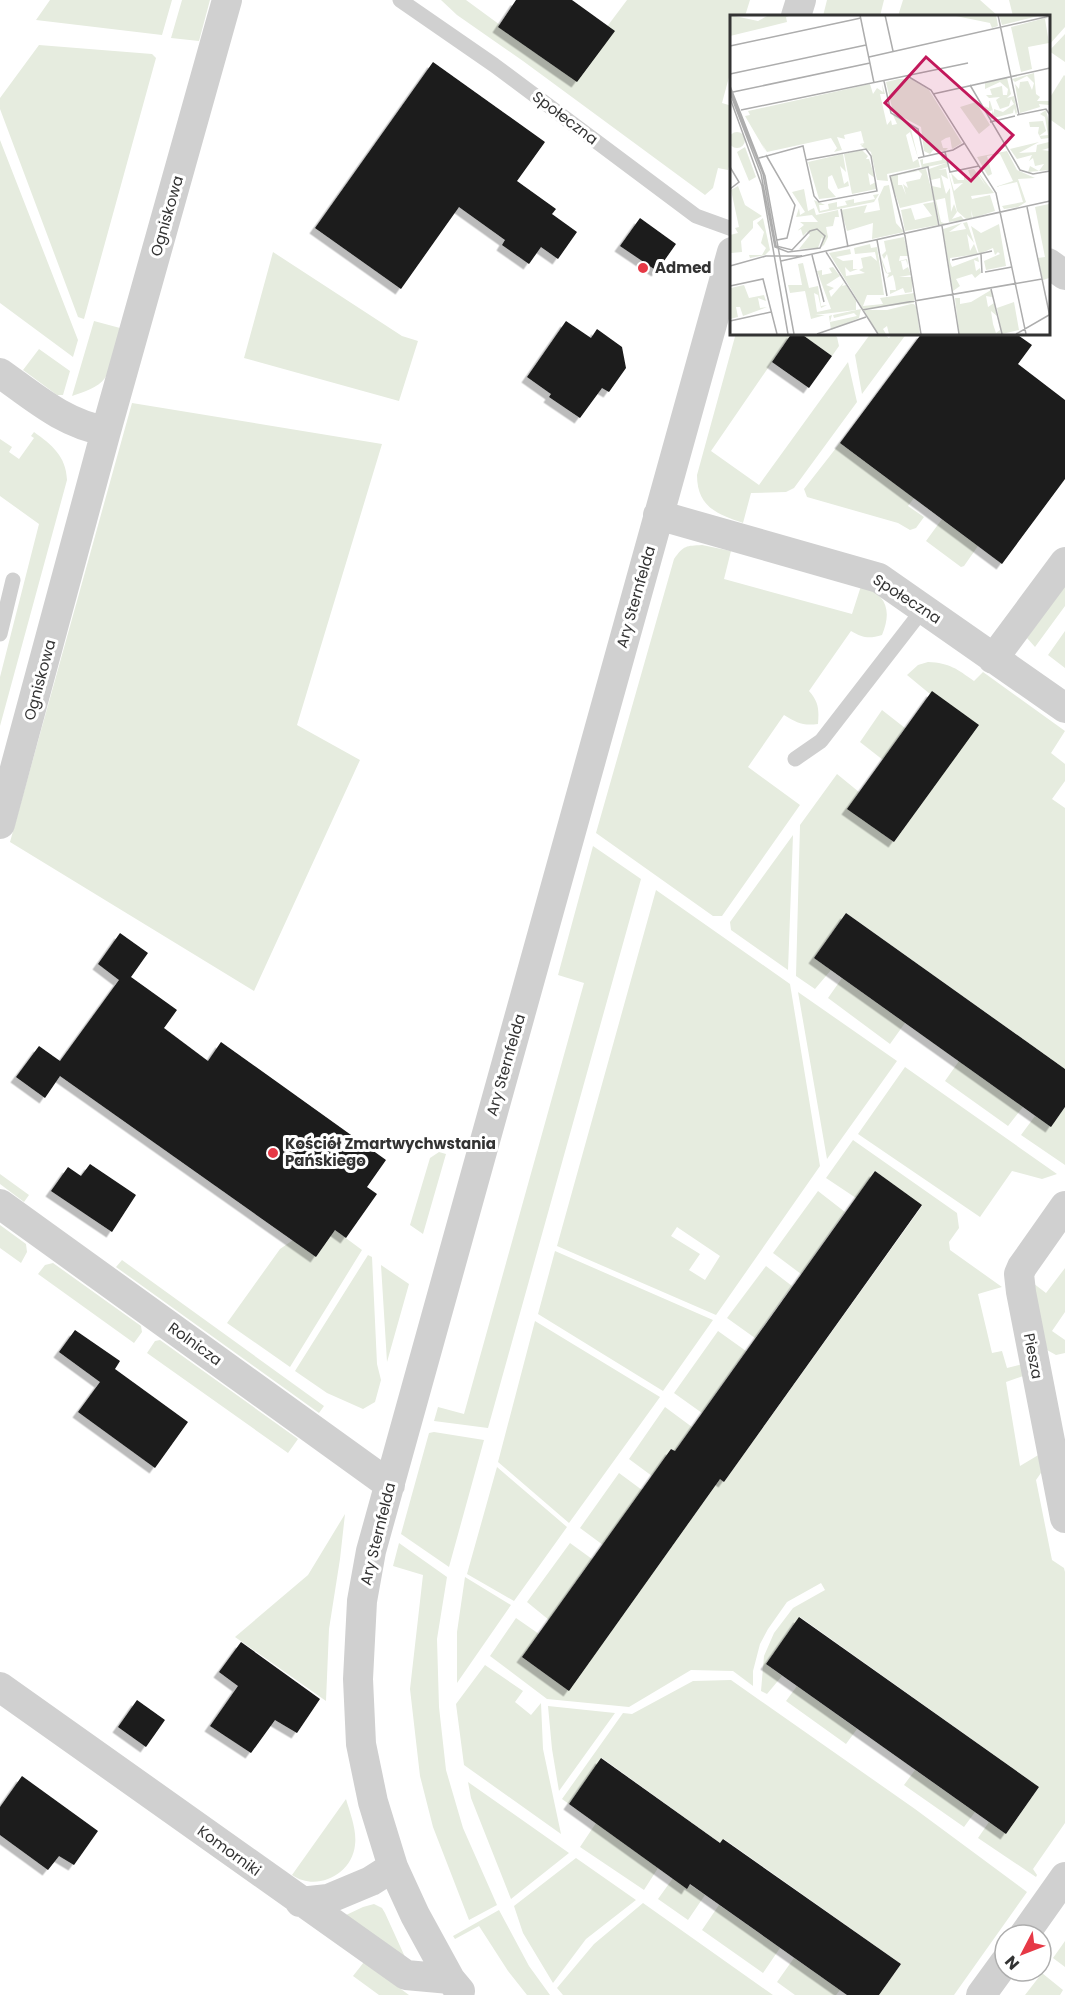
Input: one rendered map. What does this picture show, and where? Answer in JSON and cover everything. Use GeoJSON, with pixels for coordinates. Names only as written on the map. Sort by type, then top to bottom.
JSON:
{"type":"FeatureCollection","features":[{"type":"Feature","properties":{"kind":"street","name":"Ogniskowa"},"geometry":{"type":"LineString","coordinates":[[0,824],[5,791],[227,0]]}},
{"type":"Feature","properties":{"kind":"street"},"geometry":{"type":"LineString","coordinates":[[796,15],[801,0]]}},
{"type":"Feature","properties":{"kind":"street","name":"Ary Sternfelda"},"geometry":{"type":"LineString","coordinates":[[457,1987],[415,1915],[393,1867],[373,1802],[361,1744],[358,1679],[364,1589],[371,1551],[730,259]]}},
{"type":"Feature","properties":{"kind":"street"},"geometry":{"type":"LineString","coordinates":[[1050,264],[1065,275]]}},
{"type":"Feature","properties":{"kind":"street"},"geometry":{"type":"LineString","coordinates":[[0,373],[62,416],[86,428],[106,431]]}},
{"type":"Feature","properties":{"kind":"street","name":"Społeczna"},"geometry":{"type":"LineString","coordinates":[[658,515],[879,578],[1065,708]]}},
{"type":"Feature","properties":{"kind":"street"},"geometry":{"type":"LineString","coordinates":[[993,659],[1065,562]]}},
{"type":"Feature","properties":{"kind":"street","name":"Rolnicza"},"geometry":{"type":"LineString","coordinates":[[0,1204],[390,1485]]}},
{"type":"Feature","properties":{"kind":"street","name":"Piesza"},"geometry":{"type":"LineString","coordinates":[[1065,1206],[1019,1274],[1065,1518]]}},
{"type":"Feature","properties":{"kind":"street","name":"Komorniki"},"geometry":{"type":"LineString","coordinates":[[0,1687],[406,1975],[457,1987]]}},
{"type":"Feature","properties":{"kind":"street"},"geometry":{"type":"LineString","coordinates":[[300,1902],[336,1896],[371,1881],[393,1867]]}},
{"type":"Feature","properties":{"kind":"street"},"geometry":{"type":"LineString","coordinates":[[1032,1923],[1065,1877]]}},
{"type":"Feature","properties":{"kind":"street"},"geometry":{"type":"LineString","coordinates":[[981,1995],[993,1978]]}},
{"type":"Feature","properties":{"kind":"lane","name":"Społeczna"},"geometry":{"type":"LineString","coordinates":[[400,0],[494,65],[696,216],[730,228]]}},
{"type":"Feature","properties":{"kind":"lane"},"geometry":{"type":"LineString","coordinates":[[0,634],[13,580]]}},
{"type":"Feature","properties":{"kind":"lane"},"geometry":{"type":"LineString","coordinates":[[795,759],[820,741],[924,608]]}},
{"type":"Feature","properties":{"kind":"shaded area"},"geometry":{"type":"Polygon","coordinates":[[[50,0],[172,0],[162,35],[36,20],[50,0]]]}},
{"type":"Feature","properties":{"kind":"shaded area"},"geometry":{"type":"Polygon","coordinates":[[[182,0],[210,0],[199,41],[171,38],[182,0]]]}},
{"type":"Feature","properties":{"kind":"shaded area"},"geometry":{"type":"Polygon","coordinates":[[[441,0],[466,0],[570,76],[627,0],[750,0],[745,15],[730,15],[730,73],[722,103],[730,105],[728,170],[718,168],[713,188],[705,195],[457,15],[441,0]]]}},
{"type":"Feature","properties":{"kind":"shaded area"},"geometry":{"type":"Polygon","coordinates":[[[827,0],[884,0],[880,15],[823,15],[827,0]]]}},
{"type":"Feature","properties":{"kind":"shaded area"},"geometry":{"type":"Polygon","coordinates":[[[903,0],[980,0],[997,15],[898,15],[903,0]]]}},
{"type":"Feature","properties":{"kind":"shaded area"},"geometry":{"type":"Polygon","coordinates":[[[1009,0],[1065,0],[1065,27],[1050,44],[1050,15],[1013,15],[1009,0]]]}},
{"type":"Feature","properties":{"kind":"shaded area"},"geometry":{"type":"Polygon","coordinates":[[[1065,34],[1065,62],[1050,50],[1065,34]]]}},
{"type":"Feature","properties":{"kind":"shaded area"},"geometry":{"type":"Polygon","coordinates":[[[39,45],[152,54],[156,58],[84,319],[78,317],[0,109],[0,98],[39,45]]]}},
{"type":"Feature","properties":{"kind":"shaded area"},"geometry":{"type":"Polygon","coordinates":[[[1064,75],[1065,130],[1050,119],[1050,97],[1064,75]]]}},
{"type":"Feature","properties":{"kind":"shaded area"},"geometry":{"type":"Polygon","coordinates":[[[0,140],[78,340],[73,357],[0,303],[0,140]]]}},
{"type":"Feature","properties":{"kind":"shaded area"},"geometry":{"type":"Polygon","coordinates":[[[273,252],[402,336],[418,341],[399,401],[244,358],[273,252]]]}},
{"type":"Feature","properties":{"kind":"shaded area"},"geometry":{"type":"Polygon","coordinates":[[[94,321],[120,328],[112,361],[102,381],[72,396],[94,321]]]}},
{"type":"Feature","properties":{"kind":"shaded area"},"geometry":{"type":"Polygon","coordinates":[[[736,334],[791,334],[711,451],[759,485],[848,362],[857,402],[794,488],[786,492],[751,493],[743,523],[710,508],[701,495],[697,475],[736,334]]]}},
{"type":"Feature","properties":{"kind":"shaded area"},"geometry":{"type":"Polygon","coordinates":[[[801,334],[832,334],[837,337],[839,346],[832,356],[801,334]]]}},
{"type":"Feature","properties":{"kind":"shaded area"},"geometry":{"type":"Polygon","coordinates":[[[870,334],[883,334],[889,338],[892,334],[906,334],[862,394],[855,355],[870,334]]]}},
{"type":"Feature","properties":{"kind":"shaded area"},"geometry":{"type":"Polygon","coordinates":[[[39,349],[70,371],[63,395],[57,395],[23,370],[39,349]]]}},
{"type":"Feature","properties":{"kind":"shaded area"},"geometry":{"type":"Polygon","coordinates":[[[132,403],[382,444],[297,725],[360,760],[254,991],[10,842],[132,403]]]}},
{"type":"Feature","properties":{"kind":"shaded area"},"geometry":{"type":"Polygon","coordinates":[[[34,432],[57,452],[64,464],[67,480],[0,726],[0,677],[39,524],[0,496],[0,439],[12,447],[9,452],[19,459],[34,438],[31,436],[34,432]]]}},
{"type":"Feature","properties":{"kind":"shaded area"},"geometry":{"type":"Polygon","coordinates":[[[840,443],[914,498],[908,506],[924,517],[916,528],[910,530],[898,523],[807,497],[804,489],[840,443]]]}},
{"type":"Feature","properties":{"kind":"shaded area"},"geometry":{"type":"Polygon","coordinates":[[[942,519],[978,546],[964,566],[961,567],[926,541],[942,519]]]}},
{"type":"Feature","properties":{"kind":"shaded area"},"geometry":{"type":"Polygon","coordinates":[[[702,545],[731,551],[724,579],[852,614],[861,586],[877,594],[887,611],[882,635],[866,637],[851,631],[809,691],[818,706],[818,724],[800,723],[784,715],[748,767],[800,805],[722,916],[713,916],[596,833],[674,559],[686,547],[702,545]]]}},
{"type":"Feature","properties":{"kind":"shaded area"},"geometry":{"type":"Polygon","coordinates":[[[1065,584],[1065,606],[1035,647],[1027,638],[1065,584]]]}},
{"type":"Feature","properties":{"kind":"shaded area"},"geometry":{"type":"Polygon","coordinates":[[[1065,631],[1065,668],[1048,655],[1065,631]]]}},
{"type":"Feature","properties":{"kind":"shaded area"},"geometry":{"type":"Polygon","coordinates":[[[928,662],[953,667],[974,681],[983,672],[1065,731],[1051,753],[1065,764],[1065,781],[1052,799],[1065,808],[1065,1069],[846,913],[814,958],[831,970],[815,989],[796,976],[800,825],[837,774],[859,792],[848,809],[894,842],[978,725],[930,694],[907,675],[918,665],[928,662]]]}},
{"type":"Feature","properties":{"kind":"shaded area"},"geometry":{"type":"Polygon","coordinates":[[[882,710],[905,728],[883,760],[860,742],[882,710]]]}},
{"type":"Feature","properties":{"kind":"shaded area"},"geometry":{"type":"Polygon","coordinates":[[[793,835],[788,970],[731,930],[730,922],[793,835]]]}},
{"type":"Feature","properties":{"kind":"shaded area"},"geometry":{"type":"Polygon","coordinates":[[[593,846],[641,879],[488,1428],[434,1421],[438,1407],[464,1414],[584,983],[558,975],[593,846]]]}},
{"type":"Feature","properties":{"kind":"shaded area"},"geometry":{"type":"Polygon","coordinates":[[[656,890],[790,984],[820,1166],[716,1315],[557,1246],[656,890]],[[677,1227],[671,1236],[700,1254],[689,1270],[705,1280],[720,1256],[677,1227]]]}},
{"type":"Feature","properties":{"kind":"shaded area"},"geometry":{"type":"Polygon","coordinates":[[[842,978],[905,1023],[890,1044],[828,998],[842,978]]]}},
{"type":"Feature","properties":{"kind":"shaded area"},"geometry":{"type":"Polygon","coordinates":[[[798,992],[897,1061],[827,1159],[798,992]]]}},
{"type":"Feature","properties":{"kind":"shaded area"},"geometry":{"type":"Polygon","coordinates":[[[959,1061],[1023,1107],[1008,1126],[945,1081],[959,1061]]]}},
{"type":"Feature","properties":{"kind":"shaded area"},"geometry":{"type":"Polygon","coordinates":[[[905,1067],[1057,1174],[1042,1179],[1012,1171],[980,1217],[858,1134],[905,1067]]]}},
{"type":"Feature","properties":{"kind":"shaded area"},"geometry":{"type":"Polygon","coordinates":[[[1065,1107],[1065,1165],[1021,1135],[1035,1116],[1051,1126],[1065,1107]]]}},
{"type":"Feature","properties":{"kind":"shaded area"},"geometry":{"type":"Polygon","coordinates":[[[853,1140],[957,1213],[959,1228],[949,1242],[950,1250],[1002,1287],[978,1294],[992,1353],[1002,1351],[1007,1368],[1023,1364],[1026,1375],[1006,1382],[1020,1466],[1040,1454],[1043,1470],[1036,1480],[1052,1560],[1064,1568],[1065,1572],[1065,1823],[1033,1869],[1036,1877],[978,1838],[989,1822],[1006,1834],[1039,1787],[800,1617],[766,1664],[782,1676],[767,1694],[761,1691],[764,1656],[774,1633],[793,1608],[825,1590],[821,1583],[787,1602],[768,1629],[760,1644],[753,1671],[753,1686],[733,1671],[691,1670],[629,1707],[547,1699],[490,1656],[516,1618],[539,1634],[523,1658],[569,1690],[720,1479],[724,1482],[922,1206],[875,1171],[856,1198],[826,1178],[853,1140]]]}},
{"type":"Feature","properties":{"kind":"shaded area"},"geometry":{"type":"Polygon","coordinates":[[[439,1152],[446,1154],[423,1234],[410,1225],[430,1158],[439,1152]]]}},
{"type":"Feature","properties":{"kind":"shaded area"},"geometry":{"type":"Polygon","coordinates":[[[0,1174],[29,1195],[24,1202],[0,1184],[0,1174]]]}},
{"type":"Feature","properties":{"kind":"shaded area"},"geometry":{"type":"Polygon","coordinates":[[[818,1191],[845,1212],[801,1274],[773,1253],[818,1191]]]}},
{"type":"Feature","properties":{"kind":"shaded area"},"geometry":{"type":"Polygon","coordinates":[[[0,1225],[26,1244],[27,1252],[21,1263],[0,1248],[0,1225]]]}},
{"type":"Feature","properties":{"kind":"shaded area"},"geometry":{"type":"Polygon","coordinates":[[[335,1230],[362,1250],[290,1367],[227,1323],[280,1249],[293,1240],[316,1257],[335,1230]]]}},
{"type":"Feature","properties":{"kind":"shaded area"},"geometry":{"type":"Polygon","coordinates":[[[555,1251],[713,1320],[663,1391],[538,1314],[555,1251]]]}},
{"type":"Feature","properties":{"kind":"shaded area"},"geometry":{"type":"Polygon","coordinates":[[[368,1255],[372,1257],[377,1364],[381,1380],[375,1402],[363,1409],[327,1393],[295,1371],[368,1255]]]}},
{"type":"Feature","properties":{"kind":"shaded area"},"geometry":{"type":"Polygon","coordinates":[[[122,1260],[324,1406],[319,1413],[116,1267],[122,1260]]]}},
{"type":"Feature","properties":{"kind":"shaded area"},"geometry":{"type":"Polygon","coordinates":[[[53,1263],[141,1326],[142,1332],[134,1343],[38,1274],[45,1265],[53,1263]]]}},
{"type":"Feature","properties":{"kind":"shaded area"},"geometry":{"type":"Polygon","coordinates":[[[381,1265],[409,1284],[387,1362],[381,1265]]]}},
{"type":"Feature","properties":{"kind":"shaded area"},"geometry":{"type":"Polygon","coordinates":[[[766,1266],[792,1286],[755,1338],[727,1318],[766,1266]]]}},
{"type":"Feature","properties":{"kind":"shaded area"},"geometry":{"type":"Polygon","coordinates":[[[1065,1268],[1065,1312],[1052,1331],[1065,1340],[1065,1353],[1056,1355],[1047,1350],[1029,1280],[1046,1293],[1065,1268]]]}},
{"type":"Feature","properties":{"kind":"shaded area"},"geometry":{"type":"Polygon","coordinates":[[[535,1321],[660,1397],[569,1523],[498,1462],[535,1321]]]}},
{"type":"Feature","properties":{"kind":"shaded area"},"geometry":{"type":"Polygon","coordinates":[[[718,1331],[746,1351],[702,1413],[674,1393],[718,1331]]]}},
{"type":"Feature","properties":{"kind":"shaded area"},"geometry":{"type":"Polygon","coordinates":[[[160,1340],[298,1439],[288,1453],[147,1353],[155,1341],[160,1340]]]}},
{"type":"Feature","properties":{"kind":"shaded area"},"geometry":{"type":"Polygon","coordinates":[[[665,1407],[692,1427],[675,1451],[671,1449],[652,1476],[629,1459],[665,1407]]]}},
{"type":"Feature","properties":{"kind":"shaded area"},"geometry":{"type":"Polygon","coordinates":[[[429,1433],[484,1440],[449,1567],[401,1534],[429,1433]]]}},
{"type":"Feature","properties":{"kind":"shaded area"},"geometry":{"type":"Polygon","coordinates":[[[497,1467],[567,1527],[514,1601],[467,1574],[497,1467]]]}},
{"type":"Feature","properties":{"kind":"shaded area"},"geometry":{"type":"Polygon","coordinates":[[[619,1473],[642,1490],[603,1545],[580,1528],[619,1473]]]}},
{"type":"Feature","properties":{"kind":"shaded area"},"geometry":{"type":"Polygon","coordinates":[[[345,1514],[329,1629],[326,1701],[235,1637],[308,1575],[345,1514]]]}},
{"type":"Feature","properties":{"kind":"shaded area"},"geometry":{"type":"Polygon","coordinates":[[[399,1543],[447,1577],[437,1639],[439,1707],[446,1770],[463,1828],[497,1905],[469,1920],[433,1827],[420,1776],[410,1689],[423,1575],[393,1566],[399,1543]]]}},
{"type":"Feature","properties":{"kind":"shaded area"},"geometry":{"type":"Polygon","coordinates":[[[570,1543],[592,1559],[549,1620],[527,1602],[570,1543]]]}},
{"type":"Feature","properties":{"kind":"shaded area"},"geometry":{"type":"Polygon","coordinates":[[[465,1577],[511,1605],[457,1683],[457,1632],[465,1577]]]}},
{"type":"Feature","properties":{"kind":"shaded area"},"geometry":{"type":"Polygon","coordinates":[[[485,1665],[523,1691],[515,1702],[531,1715],[541,1703],[543,1749],[561,1834],[464,1765],[456,1704],[485,1665]]]}},
{"type":"Feature","properties":{"kind":"shaded area"},"geometry":{"type":"Polygon","coordinates":[[[731,1680],[915,1809],[1027,1892],[1005,1923],[993,1923],[993,1940],[954,1995],[879,1995],[901,1964],[724,1839],[720,1843],[602,1758],[569,1804],[562,1799],[623,1713],[632,1714],[693,1681],[731,1680]]]}},
{"type":"Feature","properties":{"kind":"shaded area"},"geometry":{"type":"Polygon","coordinates":[[[797,1686],[857,1729],[846,1744],[786,1701],[797,1686]]]}},
{"type":"Feature","properties":{"kind":"shaded area"},"geometry":{"type":"Polygon","coordinates":[[[548,1706],[615,1713],[559,1791],[552,1749],[548,1706]]]}},
{"type":"Feature","properties":{"kind":"shaded area"},"geometry":{"type":"Polygon","coordinates":[[[915,1770],[975,1812],[964,1827],[904,1785],[915,1770]]]}},
{"type":"Feature","properties":{"kind":"shaded area"},"geometry":{"type":"Polygon","coordinates":[[[468,1782],[569,1853],[511,1899],[471,1798],[468,1782]]]}},
{"type":"Feature","properties":{"kind":"shaded area"},"geometry":{"type":"Polygon","coordinates":[[[346,1799],[355,1833],[355,1845],[347,1865],[331,1878],[322,1881],[301,1880],[292,1875],[346,1799]]]}},
{"type":"Feature","properties":{"kind":"shaded area"},"geometry":{"type":"Polygon","coordinates":[[[596,1823],[658,1868],[644,1890],[580,1847],[596,1823]]]}},
{"type":"Feature","properties":{"kind":"shaded area"},"geometry":{"type":"Polygon","coordinates":[[[576,1858],[636,1900],[586,1939],[553,1983],[523,1933],[514,1906],[576,1858]]]}},
{"type":"Feature","properties":{"kind":"shaded area"},"geometry":{"type":"Polygon","coordinates":[[[673,1878],[687,1888],[690,1885],[705,1895],[688,1920],[658,1899],[673,1878]]]}},
{"type":"Feature","properties":{"kind":"shaded area"},"geometry":{"type":"Polygon","coordinates":[[[643,1903],[773,1995],[563,1995],[557,1988],[594,1944],[643,1903]]]}},
{"type":"Feature","properties":{"kind":"shaded area"},"geometry":{"type":"Polygon","coordinates":[[[374,1904],[382,1908],[385,1913],[405,1957],[344,1916],[374,1904]]]}},
{"type":"Feature","properties":{"kind":"shaded area"},"geometry":{"type":"Polygon","coordinates":[[[719,1905],[780,1948],[763,1973],[702,1930],[719,1905]]]}},
{"type":"Feature","properties":{"kind":"shaded area"},"geometry":{"type":"Polygon","coordinates":[[[499,1910],[529,1966],[550,1995],[527,1995],[508,1971],[479,1926],[455,1939],[453,1936],[499,1910]]]}},
{"type":"Feature","properties":{"kind":"shaded area"},"geometry":{"type":"Polygon","coordinates":[[[1065,1941],[1065,1967],[1053,1958],[1065,1941]]]}},
{"type":"Feature","properties":{"kind":"shaded area"},"geometry":{"type":"Polygon","coordinates":[[[794,1958],[840,1990],[836,1995],[795,1995],[777,1982],[794,1958]]]}},
{"type":"Feature","properties":{"kind":"shaded area"},"geometry":{"type":"Polygon","coordinates":[[[364,1962],[409,1995],[379,1995],[353,1976],[364,1962]]]}},
{"type":"Feature","properties":{"kind":"shaded area"},"geometry":{"type":"Polygon","coordinates":[[[1053,1982],[1063,1990],[1060,1995],[1025,1995],[1034,1983],[1053,1982]]]}},
{"type":"Feature","properties":{"kind":"building"},"geometry":{"type":"Polygon","coordinates":[[[516,0],[572,0],[615,31],[577,82],[498,27],[516,0]]]}},
{"type":"Feature","properties":{"kind":"building"},"geometry":{"type":"Polygon","coordinates":[[[433,62],[545,142],[517,181],[556,209],[552,214],[577,232],[558,259],[541,247],[529,264],[502,245],[505,240],[459,207],[401,289],[315,228],[433,62]]]}},
{"type":"Feature","properties":{"kind":"building","name":"Admed"},"geometry":{"type":"Polygon","coordinates":[[[640,218],[676,244],[657,271],[620,246],[640,218]]]}},
{"type":"Feature","properties":{"kind":"building"},"geometry":{"type":"Polygon","coordinates":[[[566,321],[591,338],[597,329],[622,347],[626,368],[609,392],[602,388],[580,418],[549,397],[551,394],[527,377],[566,321]]]}},
{"type":"Feature","properties":{"kind":"building"},"geometry":{"type":"Polygon","coordinates":[[[791,334],[801,334],[832,356],[809,388],[772,362],[791,334]]]}},
{"type":"Feature","properties":{"kind":"building"},"geometry":{"type":"Polygon","coordinates":[[[921,334],[1016,334],[1032,345],[1018,364],[1065,400],[1065,479],[1002,564],[840,443],[921,334]]]}},
{"type":"Feature","properties":{"kind":"building"},"geometry":{"type":"Polygon","coordinates":[[[932,691],[979,725],[894,842],[847,809],[932,691]]]}},
{"type":"Feature","properties":{"kind":"building"},"geometry":{"type":"Polygon","coordinates":[[[846,913],[1065,1069],[1065,1107],[1051,1127],[814,958],[846,913]]]}},
{"type":"Feature","properties":{"kind":"building","name":"Kościół Zmartwychwstania Pańskiego"},"geometry":{"type":"Polygon","coordinates":[[[120,933],[148,953],[131,977],[177,1010],[164,1028],[208,1061],[221,1042],[386,1160],[367,1187],[377,1194],[346,1238],[335,1230],[316,1257],[60,1076],[45,1098],[16,1077],[39,1046],[60,1061],[119,980],[98,964],[120,933]]]}},
{"type":"Feature","properties":{"kind":"building"},"geometry":{"type":"Polygon","coordinates":[[[90,1164],[136,1195],[112,1232],[51,1191],[68,1167],[81,1176],[90,1164]]]}},
{"type":"Feature","properties":{"kind":"building"},"geometry":{"type":"Polygon","coordinates":[[[875,1171],[922,1205],[724,1482],[720,1479],[569,1691],[522,1657],[671,1449],[675,1451],[875,1171]]]}},
{"type":"Feature","properties":{"kind":"building"},"geometry":{"type":"Polygon","coordinates":[[[75,1330],[120,1361],[115,1369],[188,1422],[155,1468],[78,1412],[100,1382],[59,1352],[75,1330]]]}},
{"type":"Feature","properties":{"kind":"building"},"geometry":{"type":"Polygon","coordinates":[[[799,1617],[1039,1787],[1006,1834],[766,1664],[799,1617]]]}},
{"type":"Feature","properties":{"kind":"building"},"geometry":{"type":"Polygon","coordinates":[[[241,1642],[320,1699],[297,1733],[275,1720],[251,1753],[210,1726],[238,1686],[219,1672],[241,1642]]]}},
{"type":"Feature","properties":{"kind":"building"},"geometry":{"type":"Polygon","coordinates":[[[137,1700],[165,1720],[146,1747],[118,1727],[137,1700]]]}},
{"type":"Feature","properties":{"kind":"building"},"geometry":{"type":"Polygon","coordinates":[[[601,1758],[720,1843],[723,1839],[901,1964],[879,1995],[847,1995],[690,1884],[687,1889],[569,1804],[601,1758]]]}},
{"type":"Feature","properties":{"kind":"building"},"geometry":{"type":"Polygon","coordinates":[[[22,1776],[98,1831],[74,1865],[59,1856],[48,1870],[0,1835],[0,1807],[22,1776]]]}},
{"type":"Feature","properties":{"kind":"place","name":"Admed"},"geometry":{"type":"Point","coordinates":[643,268]}},
{"type":"Feature","properties":{"kind":"place","name":"Kościół Zmartwychwstania Pańskiego"},"geometry":{"type":"Point","coordinates":[273,1153]}}]}
